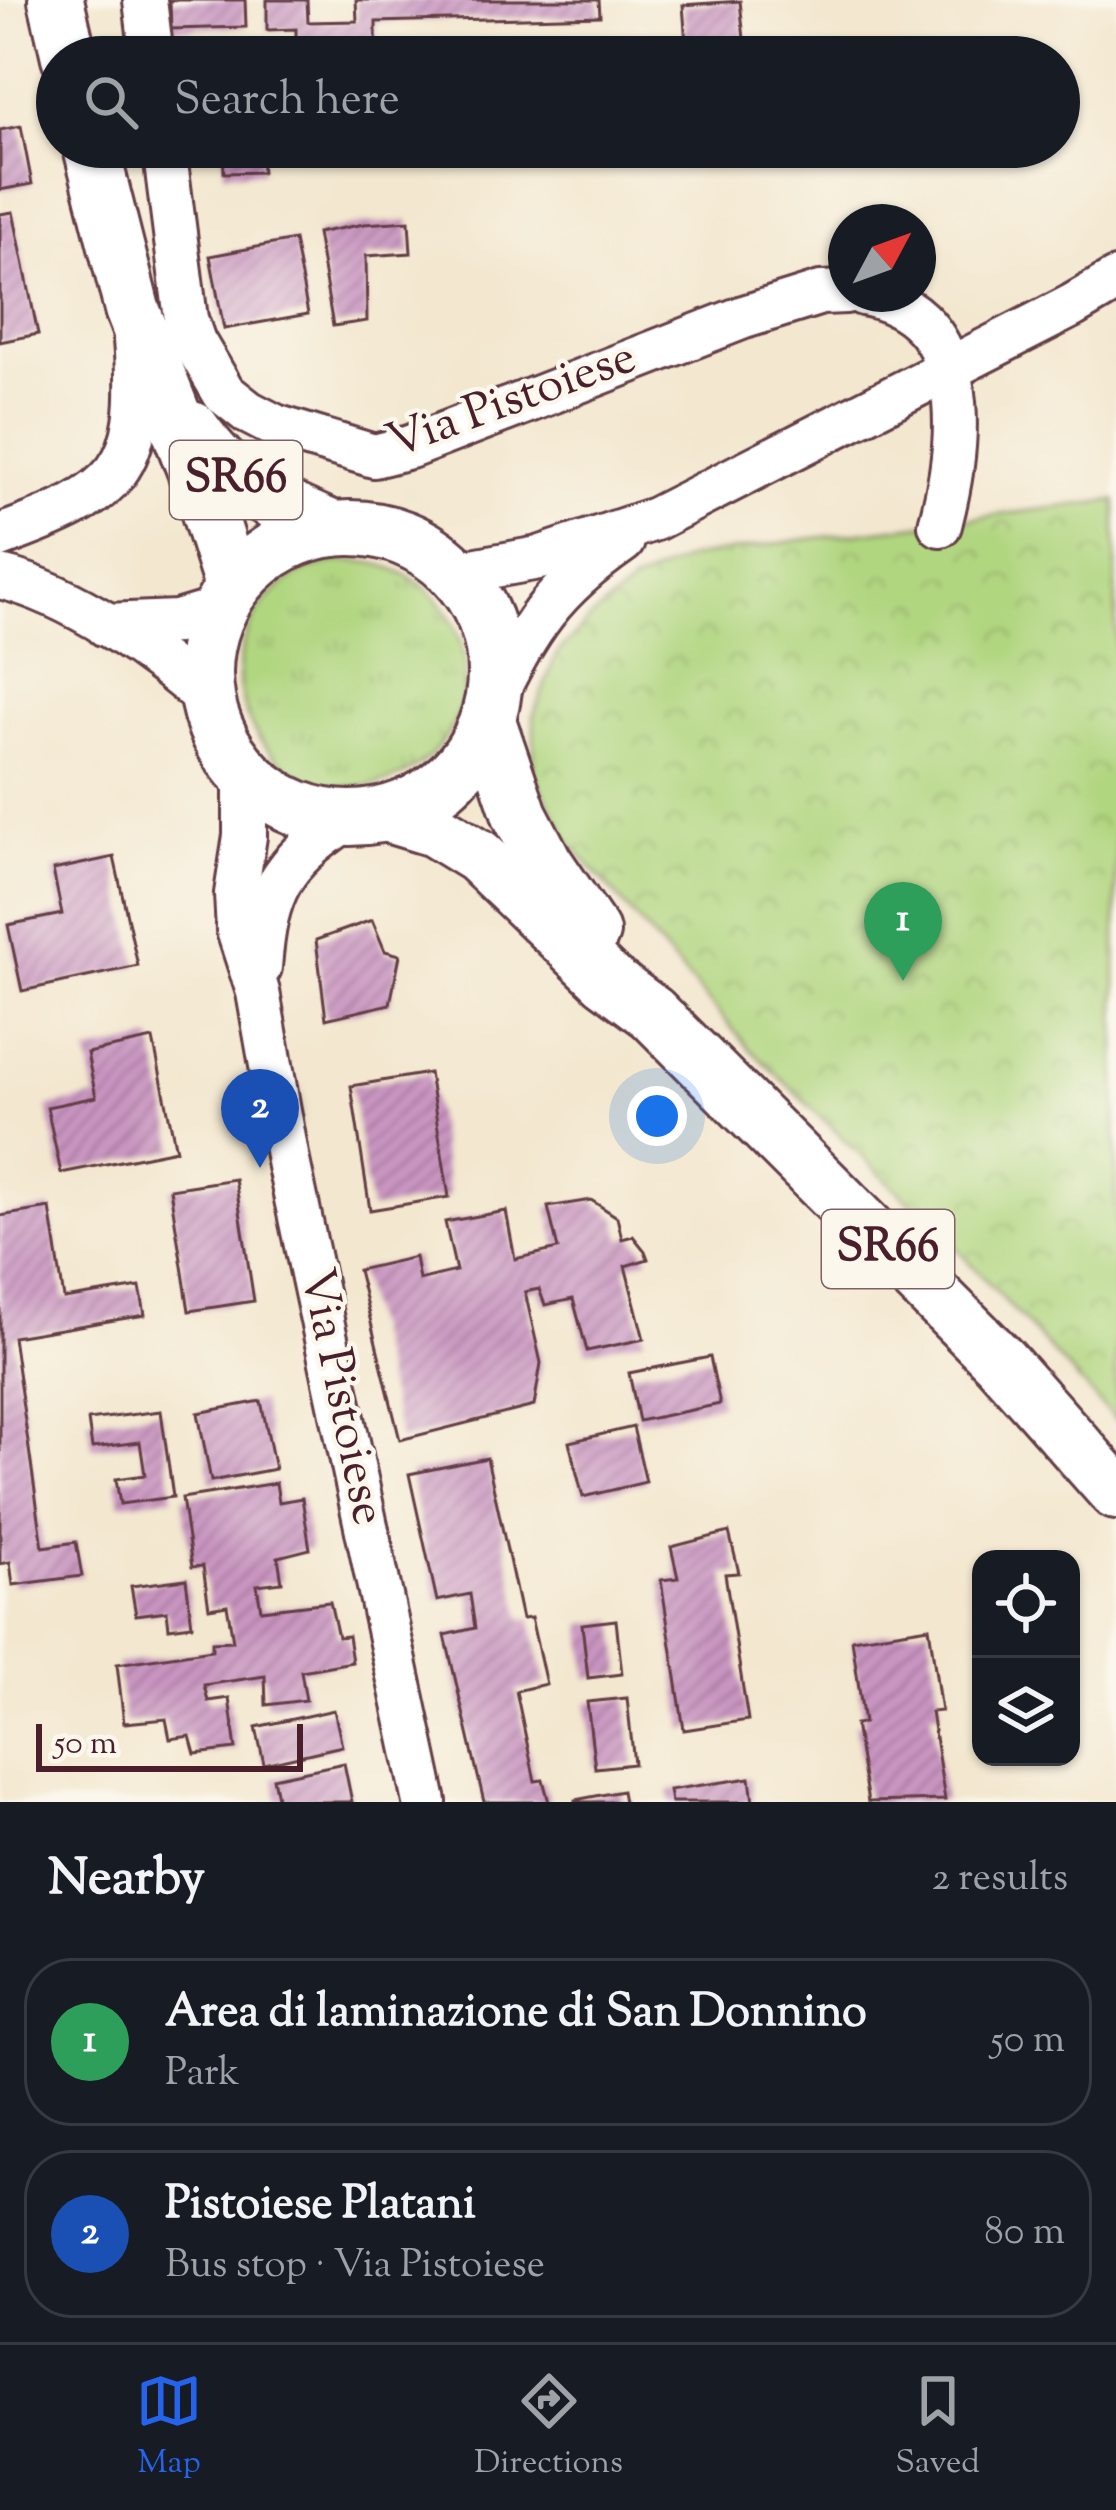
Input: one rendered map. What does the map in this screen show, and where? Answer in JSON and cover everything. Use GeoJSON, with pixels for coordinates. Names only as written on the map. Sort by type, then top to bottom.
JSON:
{"type":"FeatureCollection","features":[{"type":"Feature","properties":{"kind":"main road"},"geometry":{"type":"LineString","coordinates":[[56,0],[64,36]]}},
{"type":"Feature","properties":{"kind":"main road","name":"Via Pistoiese"},"geometry":{"type":"LineString","coordinates":[[96,168],[132,309],[226,559],[226,597],[207,662],[211,703],[227,746],[245,774],[269,794],[300,810],[366,818],[429,793],[460,768],[490,713],[489,638],[456,573],[421,546],[358,528],[298,537],[275,548],[226,597]]}},
{"type":"Feature","properties":{"kind":"main road","name":"Via Pistoiese"},"geometry":{"type":"LineString","coordinates":[[168,395],[232,478],[270,502],[333,529]]}},
{"type":"Feature","properties":{"kind":"main road","name":"SR66"},"geometry":{"type":"LineString","coordinates":[[490,713],[520,815],[545,863],[652,1013]]}},
{"type":"Feature","properties":{"kind":"main road","name":"SR66"},"geometry":{"type":"LineString","coordinates":[[366,818],[434,829],[478,856],[606,979],[652,1013],[1017,1378],[1116,1492]]}},
{"type":"Feature","properties":{"kind":"street"},"geometry":{"type":"LineString","coordinates":[[145,0],[149,36]]}},
{"type":"Feature","properties":{"kind":"street","name":"Via Pistoiese"},"geometry":{"type":"LineString","coordinates":[[167,168],[186,319],[224,393],[275,426],[374,455],[410,447],[744,316],[828,293]]}},
{"type":"Feature","properties":{"kind":"street"},"geometry":{"type":"LineString","coordinates":[[456,573],[539,558],[655,518],[950,370],[1116,280]]}},
{"type":"Feature","properties":{"kind":"street"},"geometry":{"type":"LineString","coordinates":[[0,536],[76,507],[105,485],[130,444],[137,392],[132,309]]}},
{"type":"Feature","properties":{"kind":"street"},"geometry":{"type":"LineString","coordinates":[[911,312],[922,322],[950,370],[955,402],[950,489],[940,525]]}},
{"type":"Feature","properties":{"kind":"street"},"geometry":{"type":"LineString","coordinates":[[0,508],[55,516]]}},
{"type":"Feature","properties":{"kind":"street"},"geometry":{"type":"LineString","coordinates":[[490,713],[526,633],[548,604],[587,567],[655,518]]}},
{"type":"Feature","properties":{"kind":"street"},"geometry":{"type":"LineString","coordinates":[[0,577],[41,590],[106,625],[181,676],[211,703]]}},
{"type":"Feature","properties":{"kind":"street"},"geometry":{"type":"LineString","coordinates":[[106,625],[177,622],[226,597]]}},
{"type":"Feature","properties":{"kind":"street","name":"Via Pistoiese"},"geometry":{"type":"LineString","coordinates":[[245,774],[236,910],[258,992],[287,1161],[425,1802]]}},
{"type":"Feature","properties":{"kind":"street","name":"Via Pistoiese"},"geometry":{"type":"LineString","coordinates":[[258,992],[264,925],[275,887],[300,852],[366,818]]}},
{"type":"Feature","properties":{"kind":"green space"},"geometry":{"type":"Polygon","coordinates":[[[1116,500],[1116,1421],[945,1236],[750,1049],[569,842],[534,773],[534,714],[556,655],[589,620],[633,583],[689,558],[1116,500]]]}},
{"type":"Feature","properties":{"kind":"green space"},"geometry":{"type":"Polygon","coordinates":[[[352,561],[395,569],[432,594],[457,631],[465,674],[457,717],[432,754],[395,779],[352,787],[309,779],[272,754],[247,717],[239,674],[247,631],[272,594],[309,569],[352,561]]]}},
{"type":"Feature","properties":{"kind":"building"},"geometry":{"type":"Polygon","coordinates":[[[170,0],[245,0],[246,27],[171,29],[170,0]]]}},
{"type":"Feature","properties":{"kind":"building"},"geometry":{"type":"Polygon","coordinates":[[[267,0],[307,0],[308,22],[357,21],[356,0],[599,0],[600,16],[376,22],[376,36],[296,36],[296,29],[267,30],[267,0]]]}},
{"type":"Feature","properties":{"kind":"building"},"geometry":{"type":"Polygon","coordinates":[[[740,1],[744,36],[685,36],[683,5],[740,1]]]}},
{"type":"Feature","properties":{"kind":"building"},"geometry":{"type":"Polygon","coordinates":[[[21,126],[32,184],[0,190],[0,130],[21,126]]]}},
{"type":"Feature","properties":{"kind":"building"},"geometry":{"type":"Polygon","coordinates":[[[224,168],[262,168],[262,172],[224,173],[224,168]]]}},
{"type":"Feature","properties":{"kind":"building"},"geometry":{"type":"Polygon","coordinates":[[[13,212],[38,334],[0,342],[0,214],[13,212]]]}},
{"type":"Feature","properties":{"kind":"building"},"geometry":{"type":"Polygon","coordinates":[[[409,221],[411,253],[366,256],[367,321],[333,326],[317,233],[409,221]]]}},
{"type":"Feature","properties":{"kind":"building"},"geometry":{"type":"Polygon","coordinates":[[[294,240],[308,314],[224,329],[210,256],[294,240]]]}},
{"type":"Feature","properties":{"kind":"building"},"geometry":{"type":"Polygon","coordinates":[[[114,857],[138,966],[22,991],[8,925],[62,914],[53,870],[114,857]]]}},
{"type":"Feature","properties":{"kind":"building"},"geometry":{"type":"Polygon","coordinates":[[[372,920],[385,951],[400,955],[390,1004],[326,1019],[316,940],[372,920]]]}},
{"type":"Feature","properties":{"kind":"building"},"geometry":{"type":"Polygon","coordinates":[[[153,1039],[176,1150],[61,1173],[47,1107],[96,1097],[87,1053],[153,1039]]]}},
{"type":"Feature","properties":{"kind":"building"},"geometry":{"type":"Polygon","coordinates":[[[429,1073],[449,1197],[370,1210],[351,1086],[429,1073]]]}},
{"type":"Feature","properties":{"kind":"building"},"geometry":{"type":"Polygon","coordinates":[[[235,1179],[254,1301],[189,1311],[170,1189],[235,1179]]]}},
{"type":"Feature","properties":{"kind":"building"},"geometry":{"type":"Polygon","coordinates":[[[591,1200],[617,1217],[622,1239],[633,1236],[645,1251],[648,1259],[625,1266],[644,1339],[587,1351],[573,1299],[545,1305],[539,1289],[525,1292],[541,1363],[534,1406],[400,1440],[358,1270],[415,1257],[419,1280],[456,1271],[445,1222],[506,1211],[515,1259],[558,1249],[548,1207],[591,1200]]]}},
{"type":"Feature","properties":{"kind":"building"},"geometry":{"type":"Polygon","coordinates":[[[50,1208],[64,1299],[140,1287],[145,1315],[13,1337],[43,1547],[76,1542],[82,1576],[13,1585],[10,1562],[0,1564],[0,1216],[50,1208]]]}},
{"type":"Feature","properties":{"kind":"building"},"geometry":{"type":"Polygon","coordinates":[[[710,1357],[720,1404],[639,1421],[629,1373],[710,1357]]]}},
{"type":"Feature","properties":{"kind":"building"},"geometry":{"type":"Polygon","coordinates":[[[261,1401],[275,1469],[211,1481],[198,1413],[261,1401]]]}},
{"type":"Feature","properties":{"kind":"building"},"geometry":{"type":"Polygon","coordinates":[[[161,1411],[173,1497],[120,1504],[116,1479],[145,1475],[140,1442],[92,1448],[88,1420],[161,1411]]]}},
{"type":"Feature","properties":{"kind":"building"},"geometry":{"type":"Polygon","coordinates":[[[633,1427],[646,1482],[583,1497],[569,1442],[633,1427]]]}},
{"type":"Feature","properties":{"kind":"building"},"geometry":{"type":"Polygon","coordinates":[[[487,1458],[522,1619],[531,1618],[546,1684],[516,1691],[535,1781],[543,1780],[549,1802],[484,1802],[445,1635],[475,1628],[470,1594],[437,1601],[409,1474],[487,1458]]]}},
{"type":"Feature","properties":{"kind":"building"},"geometry":{"type":"Polygon","coordinates":[[[276,1483],[279,1502],[302,1498],[310,1549],[278,1557],[282,1582],[257,1585],[261,1610],[330,1602],[338,1637],[348,1636],[352,1662],[301,1671],[306,1700],[266,1705],[265,1676],[204,1685],[208,1701],[229,1698],[236,1749],[195,1754],[190,1736],[170,1739],[166,1719],[124,1723],[117,1664],[212,1650],[212,1642],[233,1641],[227,1605],[209,1608],[203,1566],[192,1567],[182,1498],[276,1483]]]}},
{"type":"Feature","properties":{"kind":"building"},"geometry":{"type":"Polygon","coordinates":[[[729,1532],[739,1573],[725,1574],[748,1720],[684,1730],[661,1580],[678,1578],[671,1547],[729,1532]]]}},
{"type":"Feature","properties":{"kind":"building"},"geometry":{"type":"Polygon","coordinates":[[[186,1579],[192,1625],[169,1628],[167,1611],[136,1615],[131,1586],[186,1579]]]}},
{"type":"Feature","properties":{"kind":"building"},"geometry":{"type":"Polygon","coordinates":[[[616,1620],[622,1674],[588,1678],[582,1624],[616,1620]]]}},
{"type":"Feature","properties":{"kind":"building"},"geometry":{"type":"Polygon","coordinates":[[[929,1627],[941,1711],[931,1712],[945,1800],[868,1802],[855,1724],[864,1723],[852,1639],[929,1627]]]}},
{"type":"Feature","properties":{"kind":"building"},"geometry":{"type":"Polygon","coordinates":[[[627,1698],[634,1764],[595,1768],[587,1702],[627,1698]]]}},
{"type":"Feature","properties":{"kind":"building"},"geometry":{"type":"Polygon","coordinates":[[[334,1710],[342,1746],[264,1764],[256,1727],[334,1710]]]}},
{"type":"Feature","properties":{"kind":"building"},"geometry":{"type":"Polygon","coordinates":[[[344,1763],[352,1802],[278,1802],[273,1778],[344,1763]]]}},
{"type":"Feature","properties":{"kind":"building"},"geometry":{"type":"Polygon","coordinates":[[[750,1778],[753,1802],[671,1802],[669,1790],[750,1778]]]}},
{"type":"Feature","properties":{"kind":"building"},"geometry":{"type":"Polygon","coordinates":[[[622,1791],[624,1802],[575,1802],[575,1800],[622,1791]]]}},
{"type":"Feature","properties":{"kind":"place","name":"Area di laminazione di San Donnino"},"geometry":{"type":"Point","coordinates":[903,981]}},
{"type":"Feature","properties":{"kind":"place","name":"Pistoiese Platani"},"geometry":{"type":"Point","coordinates":[260,1168]}}]}
